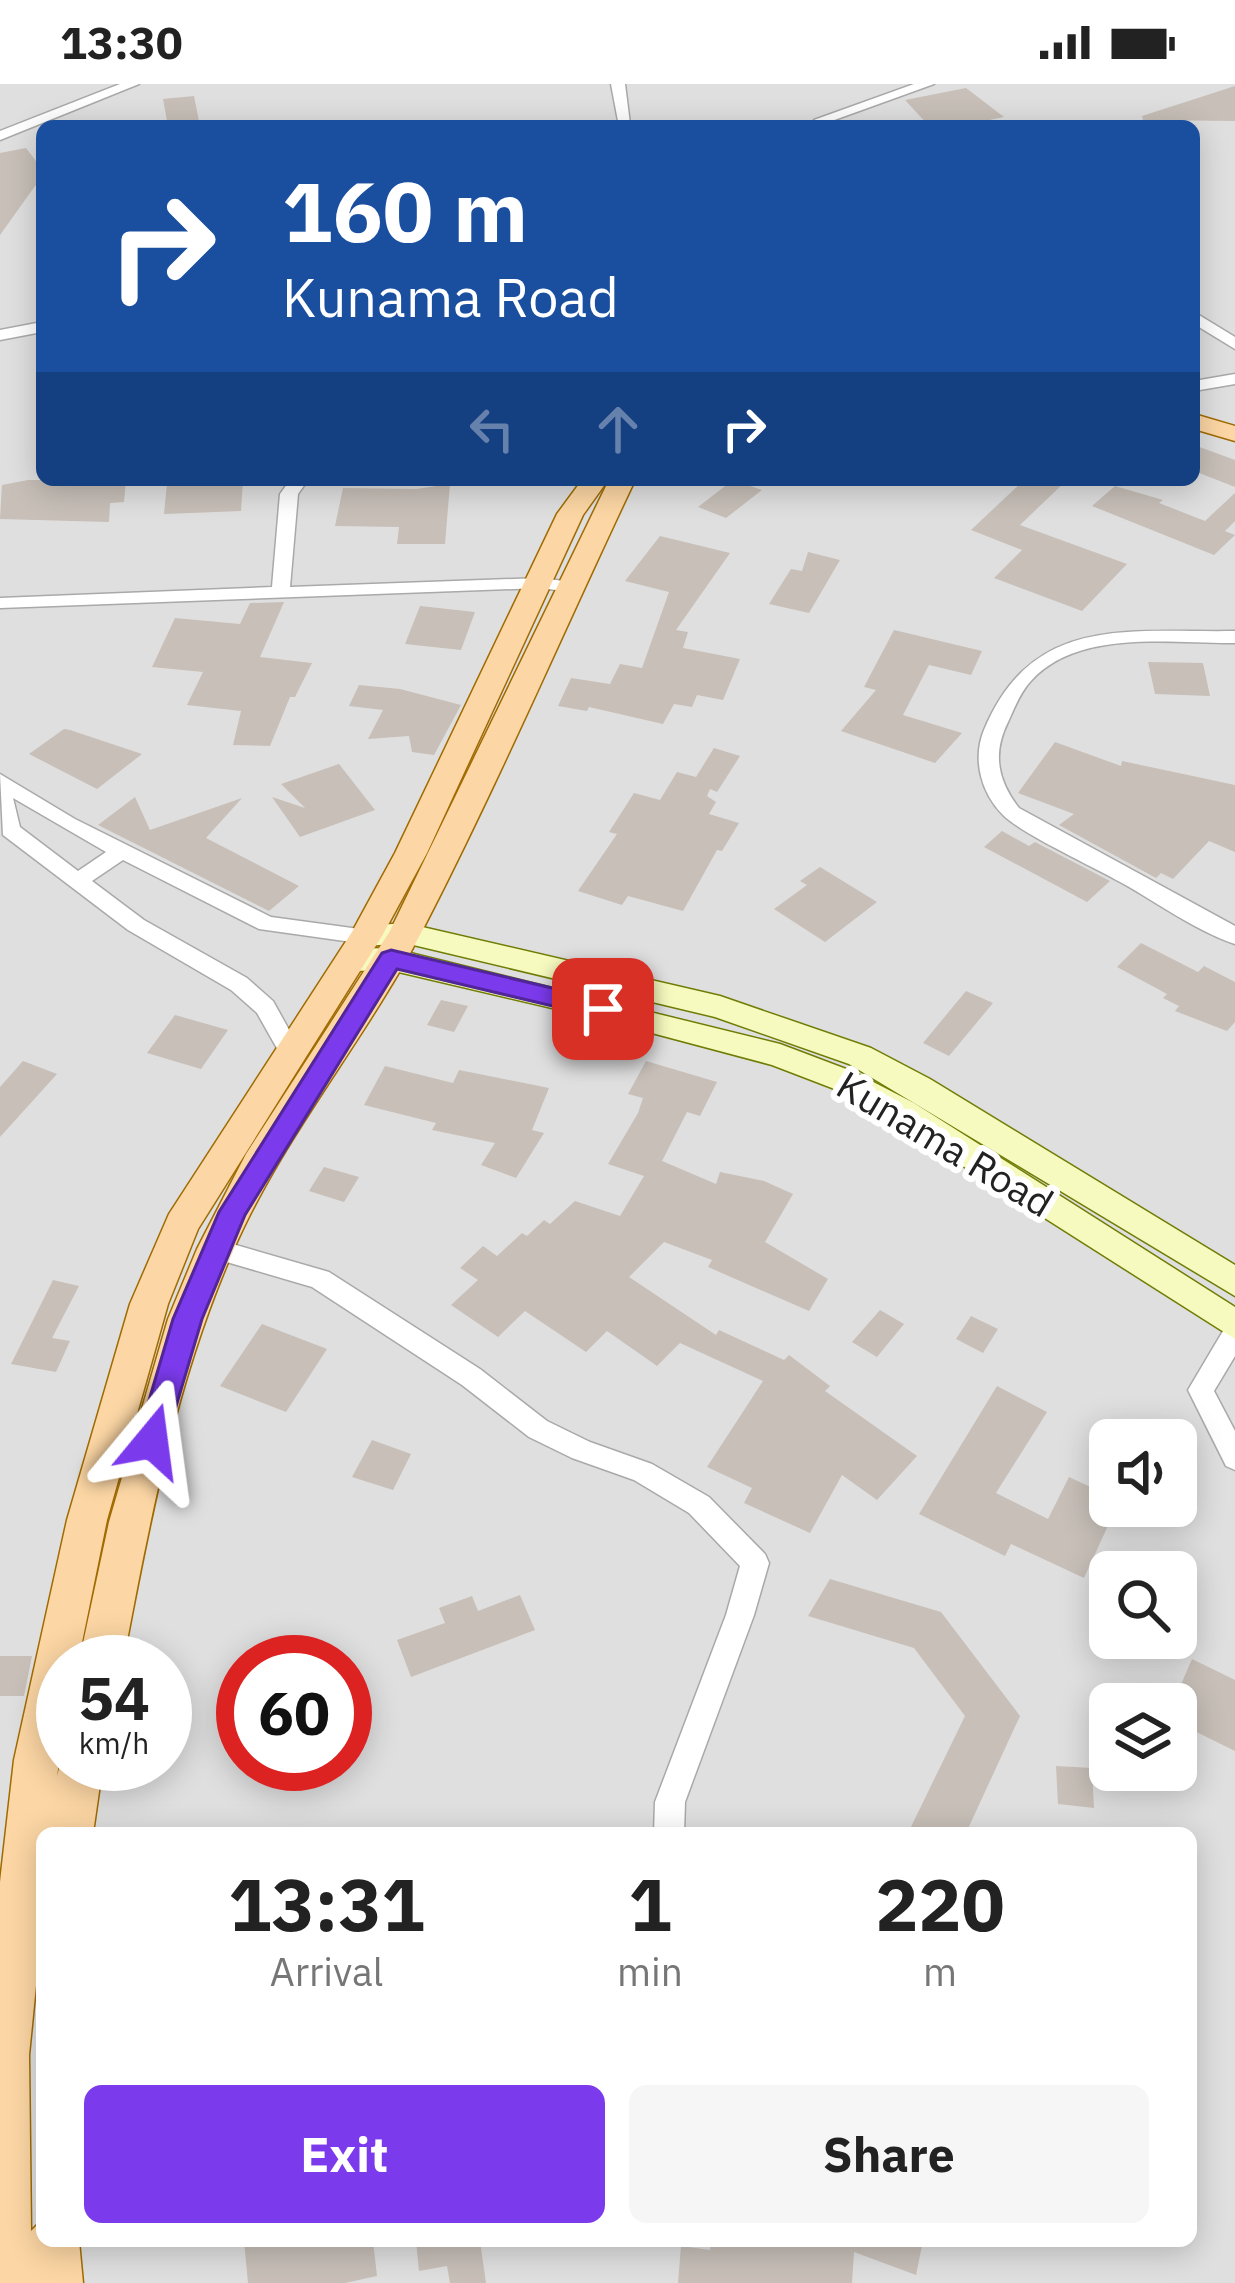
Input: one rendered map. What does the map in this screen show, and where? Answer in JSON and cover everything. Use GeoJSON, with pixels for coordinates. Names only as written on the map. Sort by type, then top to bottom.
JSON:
{"type":"FeatureCollection","features":[{"type":"Feature","properties":{"kind":"main road"},"geometry":{"type":"LineString","coordinates":[[1200,423],[1235,434]]}},
{"type":"Feature","properties":{"kind":"main road"},"geometry":{"type":"LineString","coordinates":[[1200,438],[1235,448]]}},
{"type":"Feature","properties":{"kind":"main road"},"geometry":{"type":"LineString","coordinates":[[556,585],[570,514],[591,486]]}},
{"type":"Feature","properties":{"kind":"main road"},"geometry":{"type":"LineString","coordinates":[[106,1635],[129,1522],[187,1319],[215,1249],[378,947],[556,585],[618,486]]}},
{"type":"Feature","properties":{"kind":"main road"},"geometry":{"type":"LineString","coordinates":[[6,2283],[5,2055],[36,1760],[73,1585],[149,1304],[182,1224],[291,1053],[378,947]]}},
{"type":"Feature","properties":{"kind":"main road","name":"Kunama Road"},"geometry":{"type":"LineString","coordinates":[[378,947],[720,1007],[860,1056],[919,1087],[1235,1282]]}},
{"type":"Feature","properties":{"kind":"main road","name":"Kunama Road"},"geometry":{"type":"LineString","coordinates":[[378,947],[698,1033],[843,1080],[903,1112],[1235,1329]]}},
{"type":"Feature","properties":{"kind":"main road"},"geometry":{"type":"LineString","coordinates":[[71,1827],[77,1791]]}},
{"type":"Feature","properties":{"kind":"main road"},"geometry":{"type":"LineString","coordinates":[[54,2247],[57,2283]]}},
{"type":"Feature","properties":{"kind":"street"},"geometry":{"type":"LineString","coordinates":[[41,120],[132,84]]}},
{"type":"Feature","properties":{"kind":"street"},"geometry":{"type":"LineString","coordinates":[[618,84],[625,120]]}},
{"type":"Feature","properties":{"kind":"street"},"geometry":{"type":"LineString","coordinates":[[822,120],[927,84]]}},
{"type":"Feature","properties":{"kind":"street"},"geometry":{"type":"LineString","coordinates":[[0,136],[36,122]]}},
{"type":"Feature","properties":{"kind":"street"},"geometry":{"type":"LineString","coordinates":[[1200,321],[1235,344]]}},
{"type":"Feature","properties":{"kind":"street"},"geometry":{"type":"LineString","coordinates":[[0,335],[36,328]]}},
{"type":"Feature","properties":{"kind":"street"},"geometry":{"type":"LineString","coordinates":[[1200,385],[1235,379]]}},
{"type":"Feature","properties":{"kind":"street"},"geometry":{"type":"LineString","coordinates":[[281,591],[289,494],[295,486]]}},
{"type":"Feature","properties":{"kind":"street"},"geometry":{"type":"LineString","coordinates":[[0,603],[556,585]]}},
{"type":"Feature","properties":{"kind":"street"},"geometry":{"type":"LineString","coordinates":[[1235,638],[1103,642],[1048,658],[1026,674],[991,734],[987,766],[994,791],[1012,813],[1235,936]]}},
{"type":"Feature","properties":{"kind":"street"},"geometry":{"type":"LineString","coordinates":[[0,781],[43,810],[267,924],[378,947]]}},
{"type":"Feature","properties":{"kind":"street"},"geometry":{"type":"LineString","coordinates":[[0,781],[10,830],[136,925],[239,984],[266,1007],[291,1053]]}},
{"type":"Feature","properties":{"kind":"street"},"geometry":{"type":"LineString","coordinates":[[77,882],[121,850]]}},
{"type":"Feature","properties":{"kind":"street"},"geometry":{"type":"LineString","coordinates":[[215,1249],[320,1279],[471,1376],[538,1429],[580,1450],[644,1472],[699,1505],[755,1563],[670,1802],[669,1827]]}},
{"type":"Feature","properties":{"kind":"street"},"geometry":{"type":"LineString","coordinates":[[1235,1329],[1201,1390],[1235,1458]]}},
{"type":"Feature","properties":{"kind":"shaded area"},"geometry":{"type":"Polygon","coordinates":[[[0,84],[1235,84],[1235,2283],[0,2283],[0,84]]]}},
{"type":"Feature","properties":{"kind":"building"},"geometry":{"type":"Polygon","coordinates":[[[1235,86],[1235,121],[1143,120],[1142,116],[1235,86]]]}},
{"type":"Feature","properties":{"kind":"building"},"geometry":{"type":"Polygon","coordinates":[[[966,88],[1004,117],[923,120],[905,100],[966,88]]]}},
{"type":"Feature","properties":{"kind":"building"},"geometry":{"type":"Polygon","coordinates":[[[194,96],[199,120],[167,120],[163,99],[194,96]]]}},
{"type":"Feature","properties":{"kind":"building"},"geometry":{"type":"Polygon","coordinates":[[[26,148],[36,161],[36,186],[0,235],[0,153],[26,148]]]}},
{"type":"Feature","properties":{"kind":"building"},"geometry":{"type":"Polygon","coordinates":[[[1200,447],[1235,460],[1235,487],[1200,473],[1200,447]]]}},
{"type":"Feature","properties":{"kind":"building"},"geometry":{"type":"Polygon","coordinates":[[[36,480],[36,486],[125,486],[124,502],[110,503],[109,522],[0,519],[2,485],[36,480]]]}},
{"type":"Feature","properties":{"kind":"building"},"geometry":{"type":"Polygon","coordinates":[[[167,486],[243,486],[241,511],[164,514],[167,486]]]}},
{"type":"Feature","properties":{"kind":"building"},"geometry":{"type":"Polygon","coordinates":[[[450,486],[445,544],[397,544],[399,527],[335,526],[343,488],[450,486]]]}},
{"type":"Feature","properties":{"kind":"building"},"geometry":{"type":"Polygon","coordinates":[[[725,486],[762,490],[726,518],[698,507],[725,486]]]}},
{"type":"Feature","properties":{"kind":"building"},"geometry":{"type":"Polygon","coordinates":[[[1018,486],[1061,486],[1020,525],[1127,564],[1082,611],[994,578],[1022,550],[971,530],[1018,486]]]}},
{"type":"Feature","properties":{"kind":"building"},"geometry":{"type":"Polygon","coordinates":[[[1115,486],[1163,500],[1159,503],[1205,521],[1235,493],[1235,521],[1225,531],[1235,535],[1214,555],[1092,506],[1115,486]]]}},
{"type":"Feature","properties":{"kind":"building"},"geometry":{"type":"Polygon","coordinates":[[[660,536],[730,553],[676,630],[688,632],[683,648],[740,659],[723,700],[697,695],[692,707],[674,704],[663,724],[589,707],[587,711],[558,706],[571,678],[610,684],[620,664],[642,668],[669,592],[625,581],[660,536]]]}},
{"type":"Feature","properties":{"kind":"building"},"geometry":{"type":"Polygon","coordinates":[[[808,552],[840,560],[809,613],[769,604],[791,569],[802,571],[808,552]]]}},
{"type":"Feature","properties":{"kind":"building"},"geometry":{"type":"Polygon","coordinates":[[[284,602],[260,657],[312,663],[295,697],[290,697],[270,746],[233,745],[241,711],[187,705],[203,672],[152,667],[175,618],[240,624],[250,603],[284,602]]]}},
{"type":"Feature","properties":{"kind":"building"},"geometry":{"type":"Polygon","coordinates":[[[420,606],[475,612],[461,650],[405,644],[420,606]]]}},
{"type":"Feature","properties":{"kind":"building"},"geometry":{"type":"Polygon","coordinates":[[[894,630],[982,651],[971,675],[929,665],[903,715],[962,733],[935,763],[841,731],[876,690],[864,687],[894,630]]]}},
{"type":"Feature","properties":{"kind":"building"},"geometry":{"type":"Polygon","coordinates":[[[1148,662],[1203,663],[1210,696],[1155,694],[1148,662]]]}},
{"type":"Feature","properties":{"kind":"building"},"geometry":{"type":"Polygon","coordinates":[[[359,685],[400,689],[461,705],[434,755],[412,752],[409,736],[368,739],[383,710],[349,706],[359,685]]]}},
{"type":"Feature","properties":{"kind":"building"},"geometry":{"type":"Polygon","coordinates":[[[64,729],[142,754],[97,789],[29,754],[64,729]]]}},
{"type":"Feature","properties":{"kind":"building"},"geometry":{"type":"Polygon","coordinates":[[[1055,742],[1121,766],[1122,761],[1235,785],[1235,852],[1209,841],[1173,879],[1161,873],[1156,878],[1059,825],[1074,814],[1018,793],[1055,742]]]}},
{"type":"Feature","properties":{"kind":"building"},"geometry":{"type":"Polygon","coordinates":[[[714,748],[740,756],[717,792],[710,789],[707,796],[716,802],[709,814],[739,823],[722,851],[717,850],[683,911],[628,896],[622,905],[578,891],[617,834],[609,832],[634,793],[660,800],[677,772],[696,777],[714,748]]]}},
{"type":"Feature","properties":{"kind":"building"},"geometry":{"type":"Polygon","coordinates":[[[339,764],[375,810],[300,837],[272,797],[305,808],[281,784],[339,764]]]}},
{"type":"Feature","properties":{"kind":"building"},"geometry":{"type":"Polygon","coordinates":[[[135,797],[150,830],[242,798],[206,838],[299,886],[269,911],[98,825],[135,797]]]}},
{"type":"Feature","properties":{"kind":"building"},"geometry":{"type":"Polygon","coordinates":[[[1002,831],[1029,846],[1035,842],[1110,881],[1087,902],[984,847],[1002,831]]]}},
{"type":"Feature","properties":{"kind":"building"},"geometry":{"type":"Polygon","coordinates":[[[820,867],[877,902],[825,942],[774,909],[807,885],[800,881],[820,867]]]}},
{"type":"Feature","properties":{"kind":"building"},"geometry":{"type":"Polygon","coordinates":[[[1141,943],[1198,972],[1204,966],[1235,982],[1235,1022],[1227,1031],[1175,1011],[1179,1006],[1163,998],[1167,994],[1117,967],[1141,943]]]}},
{"type":"Feature","properties":{"kind":"building"},"geometry":{"type":"Polygon","coordinates":[[[966,991],[993,1003],[949,1056],[923,1043],[966,991]]]}},
{"type":"Feature","properties":{"kind":"building"},"geometry":{"type":"Polygon","coordinates":[[[441,1000],[468,1006],[454,1032],[427,1025],[441,1000]]]}},
{"type":"Feature","properties":{"kind":"building"},"geometry":{"type":"Polygon","coordinates":[[[175,1015],[228,1030],[201,1069],[147,1053],[175,1015]]]}},
{"type":"Feature","properties":{"kind":"building"},"geometry":{"type":"Polygon","coordinates":[[[23,1061],[57,1074],[0,1137],[0,1087],[23,1061]]]}},
{"type":"Feature","properties":{"kind":"building"},"geometry":{"type":"Polygon","coordinates":[[[646,1061],[717,1082],[700,1116],[687,1112],[662,1161],[716,1184],[720,1172],[764,1181],[793,1194],[765,1242],[828,1279],[809,1311],[708,1267],[712,1260],[664,1242],[629,1277],[716,1335],[719,1330],[784,1360],[789,1355],[830,1386],[825,1391],[917,1456],[877,1500],[842,1475],[810,1533],[744,1503],[752,1488],[707,1467],[763,1381],[680,1343],[657,1366],[607,1331],[586,1352],[525,1311],[498,1337],[451,1305],[478,1280],[460,1268],[483,1246],[497,1256],[522,1233],[527,1236],[544,1220],[550,1224],[575,1201],[620,1216],[644,1176],[608,1164],[638,1113],[643,1098],[628,1094],[646,1061]]]}},
{"type":"Feature","properties":{"kind":"building"},"geometry":{"type":"Polygon","coordinates":[[[385,1066],[453,1083],[459,1070],[549,1088],[532,1130],[544,1133],[516,1178],[481,1165],[495,1143],[432,1130],[436,1123],[364,1105],[385,1066]]]}},
{"type":"Feature","properties":{"kind":"building"},"geometry":{"type":"Polygon","coordinates":[[[324,1167],[359,1177],[344,1202],[309,1191],[324,1167]]]}},
{"type":"Feature","properties":{"kind":"building"},"geometry":{"type":"Polygon","coordinates":[[[53,1280],[79,1286],[52,1338],[70,1341],[56,1372],[11,1364],[53,1280]]]}},
{"type":"Feature","properties":{"kind":"building"},"geometry":{"type":"Polygon","coordinates":[[[880,1310],[904,1324],[877,1357],[852,1342],[880,1310]]]}},
{"type":"Feature","properties":{"kind":"building"},"geometry":{"type":"Polygon","coordinates":[[[971,1316],[998,1329],[983,1353],[956,1339],[971,1316]]]}},
{"type":"Feature","properties":{"kind":"building"},"geometry":{"type":"Polygon","coordinates":[[[262,1324],[327,1349],[286,1412],[220,1386],[262,1324]]]}},
{"type":"Feature","properties":{"kind":"building"},"geometry":{"type":"Polygon","coordinates":[[[997,1386],[1047,1412],[996,1493],[1048,1519],[1069,1477],[1089,1486],[1089,1527],[1107,1527],[1096,1551],[1089,1551],[1084,1578],[1011,1544],[1005,1556],[919,1514],[997,1386]]]}},
{"type":"Feature","properties":{"kind":"building"},"geometry":{"type":"Polygon","coordinates":[[[372,1440],[411,1454],[393,1490],[352,1477],[372,1440]]]}},
{"type":"Feature","properties":{"kind":"building"},"geometry":{"type":"Polygon","coordinates":[[[830,1579],[941,1612],[1020,1716],[969,1827],[911,1827],[965,1716],[914,1648],[808,1616],[830,1579]]]}},
{"type":"Feature","properties":{"kind":"building"},"geometry":{"type":"Polygon","coordinates":[[[520,1595],[535,1630],[411,1677],[397,1640],[445,1623],[439,1608],[472,1596],[478,1611],[520,1595]]]}},
{"type":"Feature","properties":{"kind":"building"},"geometry":{"type":"Polygon","coordinates":[[[0,1656],[32,1656],[24,1696],[0,1696],[0,1656]]]}},
{"type":"Feature","properties":{"kind":"building"},"geometry":{"type":"Polygon","coordinates":[[[1192,1659],[1235,1680],[1235,1751],[1197,1732],[1197,1683],[1182,1683],[1192,1659]]]}},
{"type":"Feature","properties":{"kind":"building"},"geometry":{"type":"Polygon","coordinates":[[[1056,1766],[1089,1768],[1094,1808],[1058,1804],[1056,1766]]]}},
{"type":"Feature","properties":{"kind":"building"},"geometry":{"type":"Polygon","coordinates":[[[245,2247],[374,2247],[377,2276],[345,2283],[248,2283],[245,2247]]]}},
{"type":"Feature","properties":{"kind":"building"},"geometry":{"type":"Polygon","coordinates":[[[417,2247],[481,2247],[486,2283],[450,2283],[447,2266],[419,2271],[417,2247]]]}},
{"type":"Feature","properties":{"kind":"building"},"geometry":{"type":"Polygon","coordinates":[[[681,2247],[922,2247],[916,2275],[854,2252],[852,2283],[678,2283],[681,2247]]]}},
{"type":"Feature","properties":{"kind":"route"},"geometry":{"type":"LineString","coordinates":[[152,1441],[187,1319],[232,1212],[391,959],[603,1009]]}}]}
